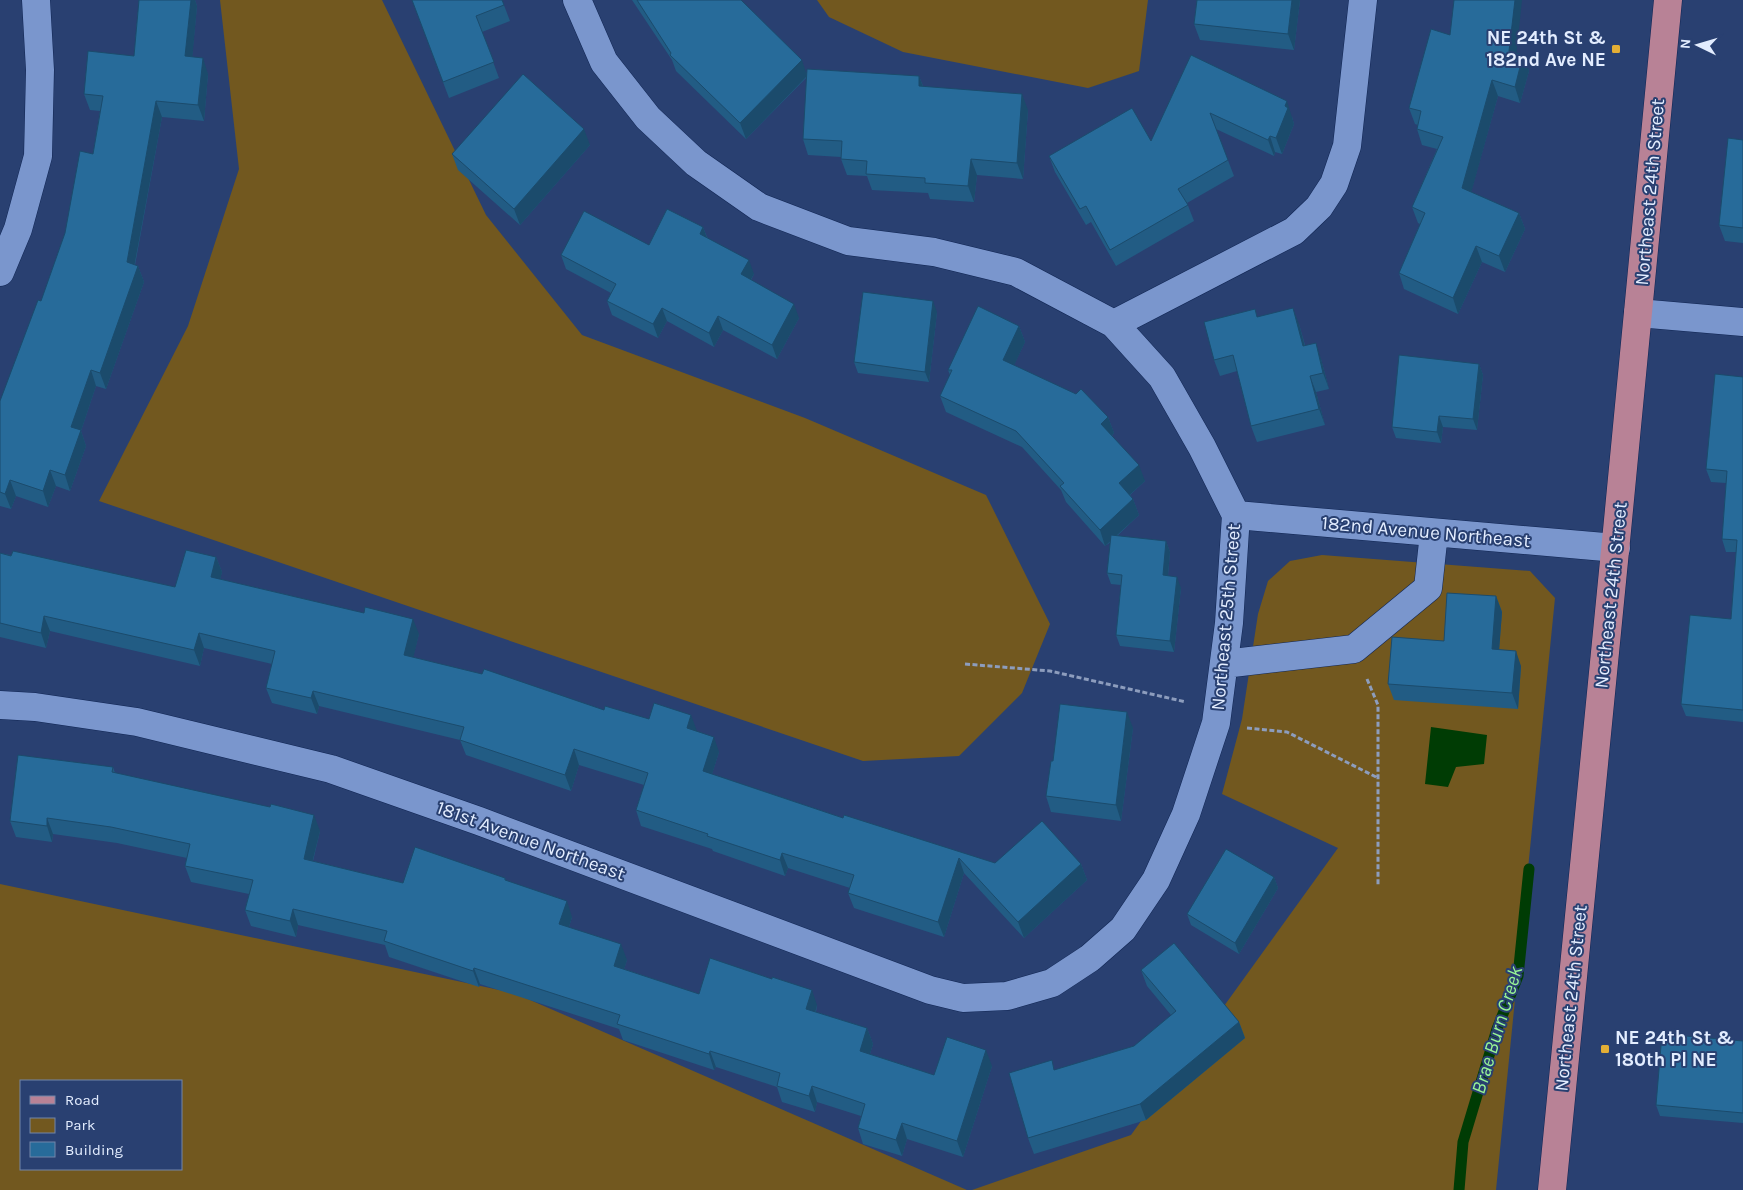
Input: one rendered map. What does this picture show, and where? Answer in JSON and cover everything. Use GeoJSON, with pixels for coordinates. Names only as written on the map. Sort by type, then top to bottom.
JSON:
{"type":"FeatureCollection","features":[{"type":"Feature","properties":{"kind":"main road","name":"Northeast 24th Street"},"geometry":{"type":"LineString","coordinates":[[1552,1190],[1668,0]]}},
{"type":"Feature","properties":{"kind":"street"},"geometry":{"type":"LineString","coordinates":[[0,272],[18,229],[38,156],[40,70],[36,0]]}},
{"type":"Feature","properties":{"kind":"street","name":"Northeast 25th Street"},"geometry":{"type":"LineString","coordinates":[[577,0],[604,62],[648,118],[696,163],[758,207],[848,241],[934,252],[1016,272],[1114,324],[1162,377],[1202,447],[1236,515],[1229,623],[1216,723],[1186,814],[1156,880],[1124,929],[1090,958],[1052,983]]}},
{"type":"Feature","properties":{"kind":"street"},"geometry":{"type":"LineString","coordinates":[[1114,324],[1294,231],[1319,207],[1334,184],[1347,146],[1363,0]]}},
{"type":"Feature","properties":{"kind":"street"},"geometry":{"type":"LineString","coordinates":[[1638,312],[1743,322]]}},
{"type":"Feature","properties":{"kind":"street","name":"182nd Avenue Northeast"},"geometry":{"type":"LineString","coordinates":[[1236,515],[1616,548]]}},
{"type":"Feature","properties":{"kind":"street"},"geometry":{"type":"LineString","coordinates":[[1224,664],[1354,649],[1428,588],[1434,532]]}},
{"type":"Feature","properties":{"kind":"street","name":"181st Avenue Northeast"},"geometry":{"type":"LineString","coordinates":[[0,705],[35,707],[137,722],[331,769],[479,821],[930,990],[963,998],[990,997],[1007,996],[1052,983]]}},
{"type":"Feature","properties":{"kind":"path"},"geometry":{"type":"LineString","coordinates":[[1354,649],[1378,705],[1378,886]]}},
{"type":"Feature","properties":{"kind":"path"},"geometry":{"type":"LineString","coordinates":[[965,664],[1050,671],[1218,709],[1240,728],[1287,732],[1378,778]]}},
{"type":"Feature","properties":{"kind":"green space"},"geometry":{"type":"Polygon","coordinates":[[[220,0],[382,0],[486,215],[582,335],[805,418],[986,495],[1050,624],[1022,693],[959,756],[863,761],[99,501],[188,326],[239,169],[220,0]]]}},
{"type":"Feature","properties":{"kind":"green space"},"geometry":{"type":"Polygon","coordinates":[[[817,0],[1148,0],[1139,71],[1088,88],[903,52],[829,17],[817,0]]]}},
{"type":"Feature","properties":{"kind":"green space"},"geometry":{"type":"Polygon","coordinates":[[[1322,555],[1530,571],[1555,598],[1496,1190],[972,1190],[1131,1135],[1338,848],[1222,794],[1242,719],[1258,614],[1268,581],[1290,561],[1322,555]]]}},
{"type":"Feature","properties":{"kind":"green space"},"geometry":{"type":"Polygon","coordinates":[[[0,884],[514,993],[967,1190],[0,1190],[0,884]]]}},
{"type":"Feature","properties":{"kind":"shaded area"},"geometry":{"type":"Polygon","coordinates":[[[1431,727],[1487,735],[1484,764],[1456,767],[1448,787],[1425,784],[1431,727]]]}},
{"type":"Feature","properties":{"kind":"building"},"geometry":{"type":"Polygon","coordinates":[[[139,0],[191,0],[185,56],[203,58],[198,105],[156,101],[127,262],[138,266],[100,373],[91,370],[71,427],[81,430],[65,475],[50,470],[43,491],[10,480],[5,494],[0,492],[0,401],[38,300],[41,301],[65,233],[80,151],[93,154],[103,96],[84,94],[88,51],[134,56],[139,0]]]}},
{"type":"Feature","properties":{"kind":"building"},"geometry":{"type":"Polygon","coordinates":[[[412,0],[502,0],[504,5],[476,16],[494,62],[443,82],[412,0]]]}},
{"type":"Feature","properties":{"kind":"building"},"geometry":{"type":"Polygon","coordinates":[[[637,0],[741,0],[802,60],[740,123],[670,55],[671,53],[637,0]]]}},
{"type":"Feature","properties":{"kind":"building"},"geometry":{"type":"Polygon","coordinates":[[[1197,0],[1292,0],[1288,34],[1194,24],[1197,0]]]}},
{"type":"Feature","properties":{"kind":"building"},"geometry":{"type":"Polygon","coordinates":[[[1454,0],[1515,0],[1509,51],[1523,55],[1515,87],[1492,80],[1462,188],[1519,213],[1499,256],[1476,246],[1453,298],[1399,273],[1425,213],[1412,207],[1443,137],[1417,129],[1421,111],[1409,108],[1431,29],[1450,35],[1454,0]]]}},
{"type":"Feature","properties":{"kind":"building"},"geometry":{"type":"Polygon","coordinates":[[[1191,55],[1287,101],[1285,106],[1288,108],[1276,138],[1270,136],[1268,140],[1210,113],[1228,160],[1178,189],[1188,205],[1110,250],[1086,206],[1080,209],[1049,156],[1132,108],[1151,141],[1191,55]]]}},
{"type":"Feature","properties":{"kind":"building"},"geometry":{"type":"Polygon","coordinates":[[[807,69],[919,76],[919,86],[1022,94],[1017,163],[971,159],[968,186],[925,183],[925,178],[866,174],[867,161],[841,159],[842,141],[803,139],[807,69]]]}},
{"type":"Feature","properties":{"kind":"building"},"geometry":{"type":"Polygon","coordinates":[[[523,74],[584,129],[514,209],[452,154],[523,74]]]}},
{"type":"Feature","properties":{"kind":"building"},"geometry":{"type":"Polygon","coordinates":[[[1728,138],[1743,140],[1743,228],[1719,225],[1728,138]]]}},
{"type":"Feature","properties":{"kind":"building"},"geometry":{"type":"Polygon","coordinates":[[[667,209],[703,227],[700,234],[749,260],[741,274],[794,304],[772,345],[718,316],[709,333],[662,308],[653,324],[607,301],[616,284],[561,255],[584,211],[649,245],[667,209]]]}},
{"type":"Feature","properties":{"kind":"building"},"geometry":{"type":"Polygon","coordinates":[[[863,292],[933,301],[925,372],[854,362],[863,292]]]}},
{"type":"Feature","properties":{"kind":"building"},"geometry":{"type":"Polygon","coordinates":[[[978,306],[1019,326],[1003,360],[1076,394],[1081,389],[1108,417],[1101,424],[1139,465],[1119,483],[1133,499],[1100,530],[1060,486],[1064,483],[1016,431],[940,396],[952,370],[948,370],[978,306]]]}},
{"type":"Feature","properties":{"kind":"building"},"geometry":{"type":"Polygon","coordinates":[[[1293,308],[1303,346],[1316,343],[1323,373],[1310,376],[1319,409],[1251,426],[1233,355],[1214,360],[1204,322],[1255,309],[1257,317],[1293,308]]]}},
{"type":"Feature","properties":{"kind":"building"},"geometry":{"type":"Polygon","coordinates":[[[1399,355],[1479,364],[1473,419],[1439,416],[1437,432],[1392,427],[1399,355]]]}},
{"type":"Feature","properties":{"kind":"building"},"geometry":{"type":"Polygon","coordinates":[[[1715,374],[1743,377],[1743,710],[1681,704],[1690,615],[1731,619],[1737,540],[1722,539],[1727,471],[1706,469],[1715,374]]]}},
{"type":"Feature","properties":{"kind":"building"},"geometry":{"type":"Polygon","coordinates":[[[1111,535],[1166,541],[1163,575],[1177,577],[1170,641],[1116,635],[1122,575],[1107,573],[1111,535]]]}},
{"type":"Feature","properties":{"kind":"building"},"geometry":{"type":"Polygon","coordinates":[[[186,550],[216,557],[211,577],[364,613],[365,607],[413,619],[404,655],[482,674],[484,669],[604,710],[605,706],[649,719],[654,703],[691,715],[687,728],[714,737],[703,771],[843,818],[844,815],[995,863],[1042,821],[1081,864],[1018,922],[959,858],[938,922],[848,893],[854,875],[782,853],[780,860],[636,810],[648,773],[574,749],[565,775],[460,740],[464,727],[313,691],[311,698],[266,688],[275,651],[199,633],[194,650],[44,616],[41,633],[0,623],[0,553],[11,556],[13,551],[175,587],[186,550]]]}},
{"type":"Feature","properties":{"kind":"building"},"geometry":{"type":"Polygon","coordinates":[[[1447,593],[1496,596],[1492,649],[1516,651],[1512,693],[1388,684],[1392,637],[1444,641],[1447,593]]]}},
{"type":"Feature","properties":{"kind":"building"},"geometry":{"type":"Polygon","coordinates":[[[1060,704],[1127,712],[1116,805],[1046,796],[1051,761],[1053,761],[1060,704]]]}},
{"type":"Feature","properties":{"kind":"building"},"geometry":{"type":"Polygon","coordinates":[[[18,755],[113,767],[112,772],[270,807],[271,804],[314,815],[304,859],[403,883],[415,847],[505,878],[505,880],[567,901],[559,924],[621,944],[614,966],[699,994],[710,958],[812,990],[806,1009],[867,1028],[860,1051],[934,1075],[947,1037],[986,1050],[957,1141],[902,1123],[896,1140],[858,1128],[865,1104],[812,1086],[809,1096],[777,1086],[780,1073],[710,1051],[709,1054],[617,1024],[620,1015],[474,968],[473,971],[384,941],[387,931],[293,909],[290,921],[245,910],[253,880],[185,866],[190,844],[111,827],[47,818],[47,826],[10,821],[18,755]]]}},
{"type":"Feature","properties":{"kind":"building"},"geometry":{"type":"Polygon","coordinates":[[[1226,849],[1274,877],[1235,943],[1187,914],[1226,849]]]}},
{"type":"Feature","properties":{"kind":"building"},"geometry":{"type":"Polygon","coordinates":[[[1174,943],[1239,1022],[1140,1104],[1028,1138],[1009,1073],[1052,1060],[1054,1070],[1134,1046],[1176,1011],[1141,970],[1174,943]]]}},
{"type":"Feature","properties":{"kind":"building"},"geometry":{"type":"Polygon","coordinates":[[[1662,1034],[1743,1041],[1743,1113],[1656,1105],[1662,1034]]]}},
{"type":"Feature","properties":{"kind":"waterway","name":"Brae Burn Creek"},"geometry":{"type":"LineString","coordinates":[[1459,1190],[1463,1142],[1497,1029],[1518,976],[1529,869]]}},
{"type":"Feature","properties":{"kind":"place","name":"NE 24th St & 182nd Ave NE"},"geometry":{"type":"Point","coordinates":[1616,49]}},
{"type":"Feature","properties":{"kind":"place","name":"NE 24th St & 180th Pl NE"},"geometry":{"type":"Point","coordinates":[1605,1049]}}]}
